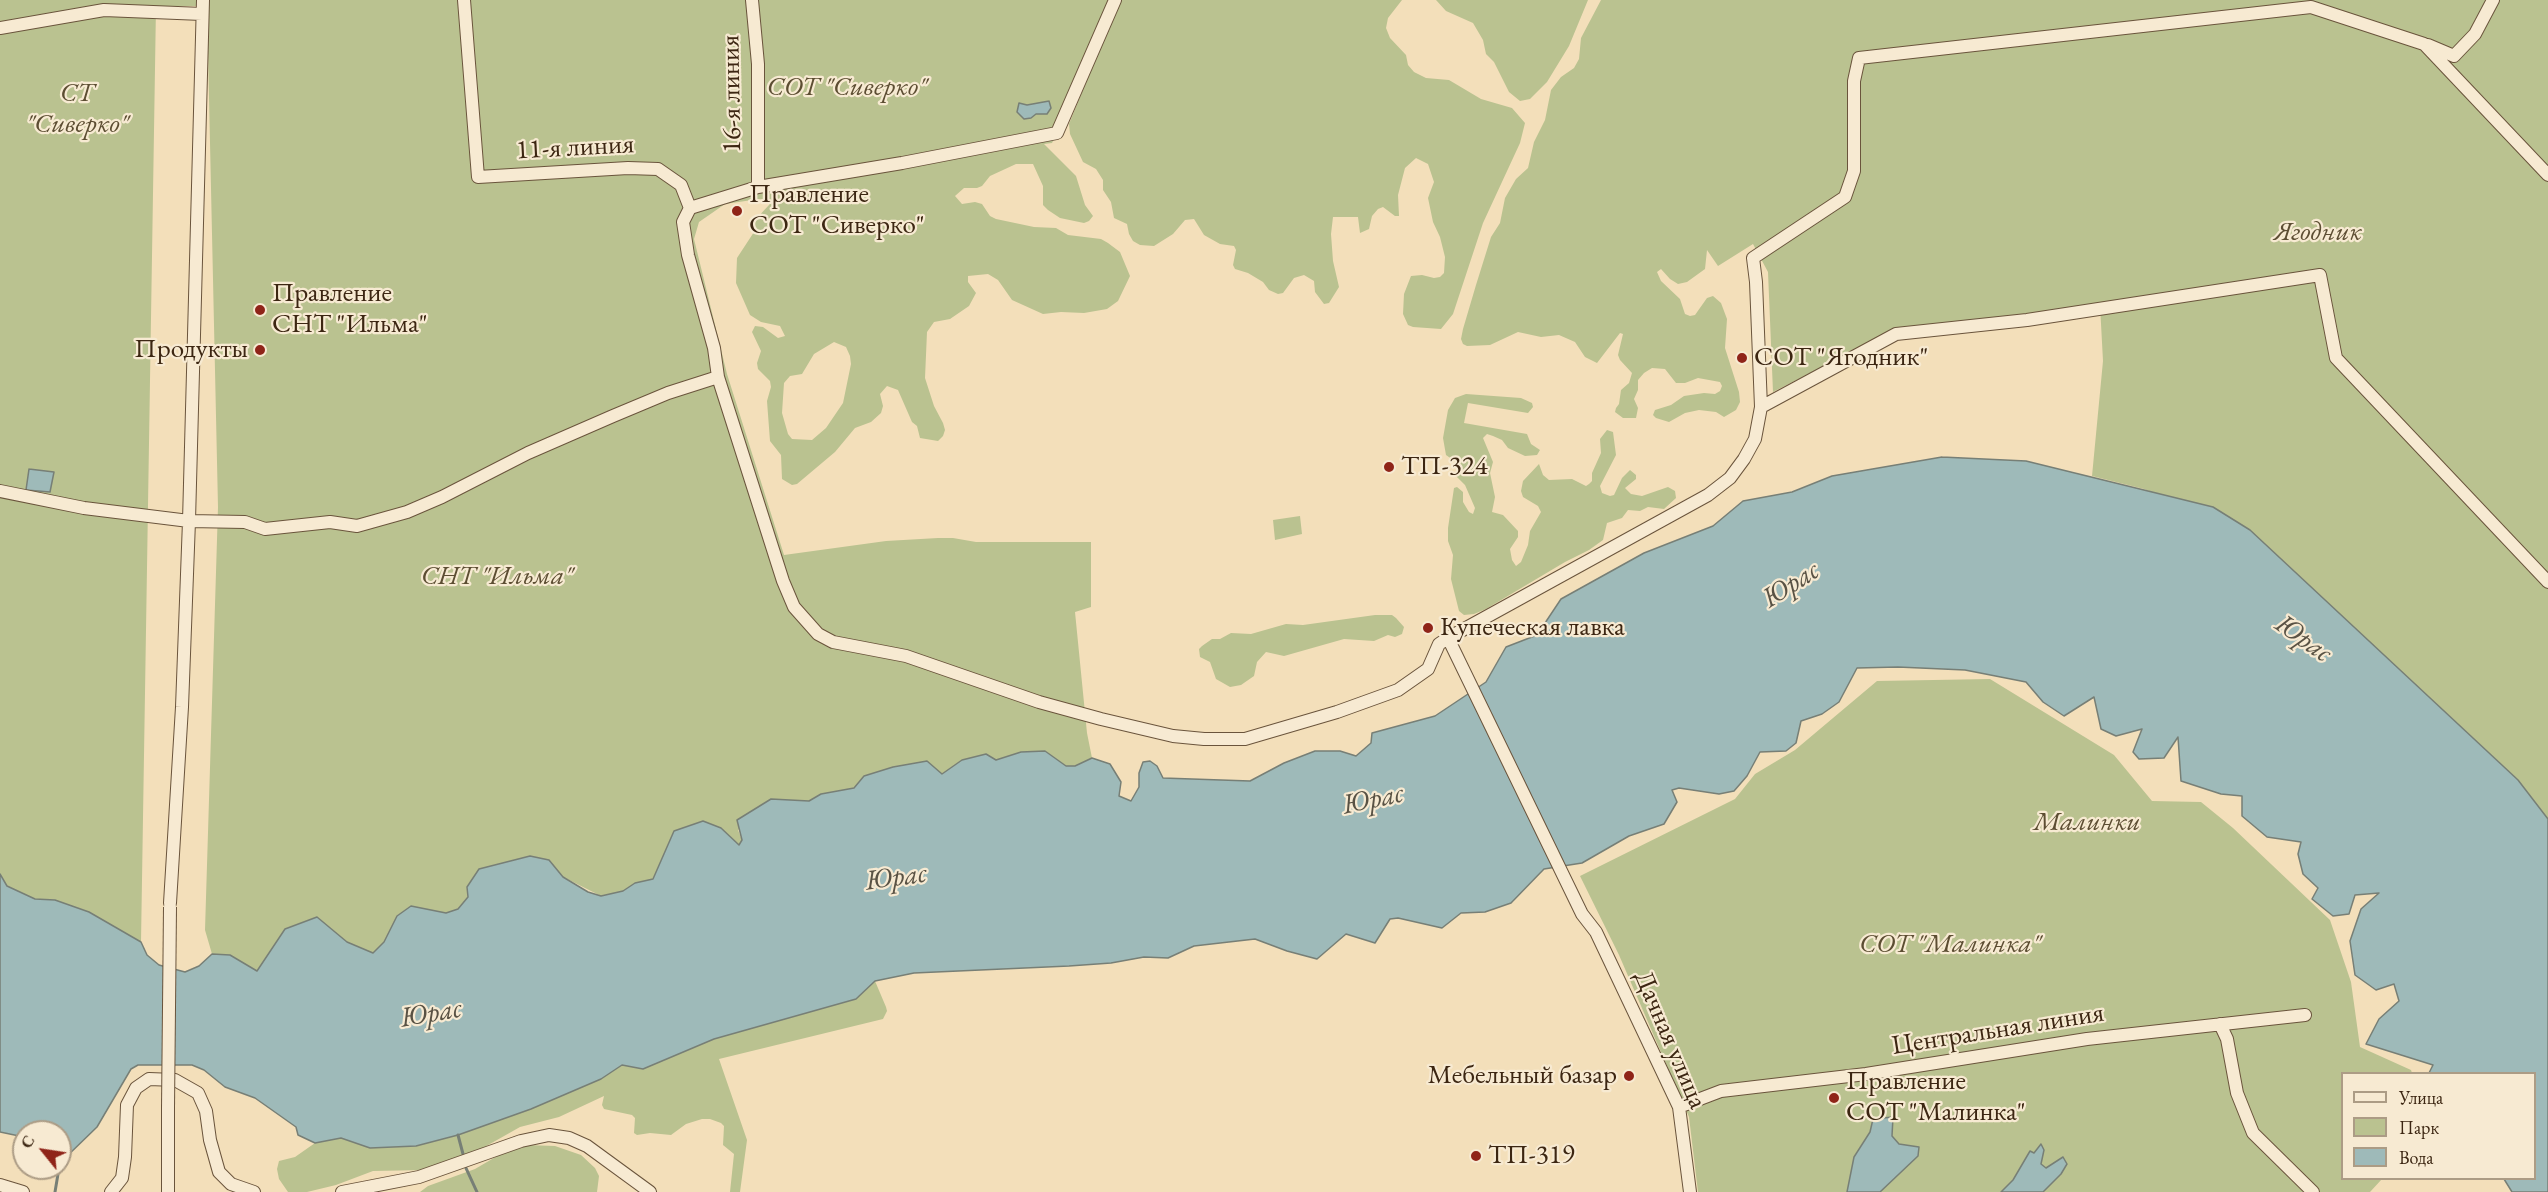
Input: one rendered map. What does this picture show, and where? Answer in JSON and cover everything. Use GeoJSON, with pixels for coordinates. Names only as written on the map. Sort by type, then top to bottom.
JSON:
{"type":"FeatureCollection","features":[{"type":"Feature","properties":{"kind":"street"},"geometry":{"type":"LineString","coordinates":[[168,1192],[170,905],[182,707],[189,521],[203,0]]}},
{"type":"Feature","properties":{"kind":"street","name":"11-я линия"},"geometry":{"type":"LineString","coordinates":[[464,0],[478,177],[628,168],[658,169],[681,185],[690,208]]}},
{"type":"Feature","properties":{"kind":"street","name":"16-я линия"},"geometry":{"type":"LineString","coordinates":[[752,0],[758,64],[758,187]]}},
{"type":"Feature","properties":{"kind":"street"},"geometry":{"type":"LineString","coordinates":[[1115,0],[1057,133],[902,163],[758,187],[690,208],[683,222],[688,255],[714,348],[718,377],[783,581],[794,607],[818,634],[833,642],[906,656],[1039,702],[1101,719],[1173,736],[1204,739],[1245,739],[1337,712],[1398,690],[1428,669],[1439,644],[1448,638],[1708,495],[1730,478],[1755,439],[1761,407],[1753,258],[1845,197],[1854,171],[1854,81],[1859,58],[2311,7],[2454,56],[2475,33],[2493,0]]}},
{"type":"Feature","properties":{"kind":"street"},"geometry":{"type":"LineString","coordinates":[[0,28],[104,10],[202,14]]}},
{"type":"Feature","properties":{"kind":"street"},"geometry":{"type":"LineString","coordinates":[[2424,44],[2548,175]]}},
{"type":"Feature","properties":{"kind":"street"},"geometry":{"type":"LineString","coordinates":[[1761,407],[1896,334],[2027,320],[2320,276],[2336,358],[2548,582]]}},
{"type":"Feature","properties":{"kind":"street"},"geometry":{"type":"LineString","coordinates":[[0,491],[84,508],[189,521],[245,522],[265,529],[330,522],[357,526],[407,512],[614,416],[668,393],[718,377]]}},
{"type":"Feature","properties":{"kind":"street","name":"Дачная улица"},"geometry":{"type":"LineString","coordinates":[[1448,638],[1582,914],[1596,932],[1679,1107],[1690,1192]]}},
{"type":"Feature","properties":{"kind":"street","name":"Центральная линия"},"geometry":{"type":"LineString","coordinates":[[1679,1107],[1721,1091],[1866,1074],[2087,1039],[2305,1015]]}},
{"type":"Feature","properties":{"kind":"street"},"geometry":{"type":"LineString","coordinates":[[2220,1024],[2227,1039],[2237,1093],[2253,1133],[2313,1192]]}},
{"type":"Feature","properties":{"kind":"street"},"geometry":{"type":"LineString","coordinates":[[111,1192],[122,1178],[127,1105],[136,1088],[149,1079],[175,1080],[198,1093],[206,1111],[210,1140],[219,1172],[231,1184],[254,1192]]}},
{"type":"Feature","properties":{"kind":"street"},"geometry":{"type":"LineString","coordinates":[[342,1192],[419,1177],[521,1141],[549,1135],[569,1138],[587,1146],[650,1192]]}},
{"type":"Feature","properties":{"kind":"street"},"geometry":{"type":"LineString","coordinates":[[0,1185],[22,1192]]}},
{"type":"Feature","properties":{"kind":"green space","name":"СНТ \"Ильма\""},"geometry":{"type":"Polygon","coordinates":[[[0,0],[1402,0],[1388,18],[1386,28],[1390,38],[1406,55],[1408,65],[1414,72],[1426,78],[1449,80],[1481,99],[1512,108],[1525,123],[1520,143],[1483,223],[1453,314],[1441,329],[1413,327],[1408,325],[1403,314],[1404,294],[1411,276],[1422,275],[1434,278],[1444,273],[1445,257],[1433,222],[1428,198],[1434,182],[1428,164],[1416,158],[1405,168],[1398,195],[1399,216],[1395,216],[1383,207],[1378,209],[1372,216],[1369,229],[1360,233],[1358,217],[1333,217],[1331,234],[1333,261],[1339,287],[1329,303],[1324,304],[1315,292],[1314,281],[1304,275],[1294,278],[1283,293],[1278,294],[1269,290],[1263,282],[1248,273],[1235,269],[1233,265],[1236,250],[1234,246],[1220,244],[1204,235],[1194,219],[1185,220],[1173,234],[1154,246],[1140,245],[1133,241],[1127,224],[1114,218],[1111,202],[1103,190],[1103,180],[1096,169],[1083,162],[1070,134],[1069,124],[1102,43],[1052,143],[1044,144],[1076,176],[1085,205],[1093,216],[1089,221],[1084,223],[1060,218],[1043,205],[1043,186],[1033,164],[1016,164],[990,176],[982,186],[964,188],[955,196],[962,204],[975,202],[982,204],[990,216],[996,219],[1034,227],[1056,228],[1068,235],[1101,239],[1108,243],[1120,252],[1130,276],[1118,301],[1107,309],[1084,313],[1043,314],[1012,300],[998,280],[988,274],[968,276],[968,282],[976,293],[969,306],[950,319],[934,322],[927,332],[925,378],[934,406],[943,423],[945,430],[943,436],[938,441],[920,438],[917,426],[912,422],[898,390],[887,386],[880,394],[883,406],[881,413],[871,422],[855,428],[835,452],[797,484],[792,485],[782,479],[781,455],[770,441],[767,401],[771,387],[770,381],[758,369],[757,363],[761,351],[752,332],[755,326],[763,327],[778,338],[785,336],[780,326],[761,322],[750,315],[736,283],[737,258],[754,232],[755,220],[769,205],[770,200],[759,199],[725,204],[699,222],[694,239],[727,374],[784,555],[886,541],[938,538],[976,542],[1091,542],[1091,607],[1075,612],[1087,733],[1092,758],[1075,766],[1065,766],[1045,751],[1021,752],[996,760],[986,754],[962,760],[942,774],[893,767],[865,776],[854,788],[821,794],[809,801],[771,799],[738,830],[742,840],[739,845],[721,828],[703,821],[674,831],[653,879],[635,883],[623,891],[601,896],[563,877],[549,860],[530,856],[479,869],[468,897],[458,909],[446,913],[411,907],[397,916],[384,942],[373,953],[347,942],[317,917],[285,929],[257,971],[230,955],[212,954],[205,930],[218,507],[207,6],[156,6],[141,942],[89,912],[55,900],[35,899],[7,886],[0,874],[0,0]],[[834,342],[814,354],[802,374],[790,376],[784,383],[782,413],[788,434],[792,439],[812,440],[826,428],[843,403],[851,364],[846,347],[834,342]]]}},
{"type":"Feature","properties":{"kind":"green space"},"geometry":{"type":"Polygon","coordinates":[[[1436,0],[1588,0],[1569,46],[1547,82],[1530,99],[1520,101],[1509,92],[1494,62],[1486,54],[1483,40],[1473,23],[1446,11],[1436,0]]]}},
{"type":"Feature","properties":{"kind":"green space","name":"Ягодник"},"geometry":{"type":"Polygon","coordinates":[[[1601,0],[2548,0],[2548,820],[2518,780],[2250,530],[2144,489],[2092,476],[2103,361],[2100,305],[1894,330],[1773,392],[1768,272],[1753,244],[1718,266],[1707,250],[1705,269],[1687,282],[1678,284],[1661,269],[1657,272],[1661,281],[1680,299],[1685,314],[1695,315],[1707,298],[1713,296],[1721,303],[1727,319],[1725,348],[1740,402],[1736,410],[1724,417],[1716,412],[1699,410],[1685,413],[1669,422],[1656,418],[1653,415],[1655,410],[1671,405],[1684,396],[1715,394],[1720,391],[1722,386],[1720,382],[1698,378],[1685,383],[1676,383],[1665,369],[1652,368],[1638,380],[1638,390],[1634,399],[1638,408],[1636,418],[1623,418],[1615,412],[1621,390],[1629,383],[1632,373],[1618,355],[1623,334],[1620,333],[1597,363],[1585,357],[1575,342],[1559,335],[1541,337],[1518,332],[1490,345],[1467,346],[1463,344],[1461,339],[1463,329],[1491,237],[1500,223],[1505,198],[1516,179],[1528,168],[1534,142],[1545,120],[1551,90],[1561,77],[1574,68],[1579,59],[1581,38],[1601,0]]]}},
{"type":"Feature","properties":{"kind":"green space"},"geometry":{"type":"Polygon","coordinates":[[[1466,394],[1521,398],[1532,403],[1533,407],[1528,413],[1468,403],[1464,423],[1527,434],[1531,444],[1540,450],[1537,455],[1525,456],[1508,448],[1502,440],[1493,436],[1487,434],[1483,438],[1493,462],[1490,473],[1495,497],[1492,512],[1503,515],[1518,531],[1518,537],[1510,549],[1516,566],[1521,562],[1528,545],[1530,531],[1541,512],[1538,506],[1523,497],[1521,491],[1523,481],[1539,464],[1543,475],[1549,480],[1572,479],[1586,486],[1592,481],[1592,473],[1601,453],[1600,439],[1607,430],[1613,432],[1616,455],[1600,486],[1602,493],[1614,495],[1622,478],[1630,470],[1636,475],[1636,479],[1625,488],[1631,494],[1642,496],[1668,487],[1675,491],[1676,498],[1664,509],[1648,507],[1640,511],[1628,510],[1622,518],[1607,523],[1603,540],[1589,550],[1486,609],[1464,615],[1459,611],[1451,579],[1453,555],[1448,541],[1454,488],[1457,487],[1463,492],[1463,502],[1469,512],[1473,514],[1475,508],[1465,485],[1456,476],[1456,462],[1446,455],[1443,438],[1448,410],[1455,398],[1466,394]]]}},
{"type":"Feature","properties":{"kind":"green space"},"geometry":{"type":"Polygon","coordinates":[[[1300,516],[1302,534],[1275,540],[1273,520],[1300,516]]]}},
{"type":"Feature","properties":{"kind":"green space"},"geometry":{"type":"Polygon","coordinates":[[[1375,615],[1392,615],[1404,627],[1402,634],[1395,637],[1388,635],[1374,641],[1344,639],[1284,656],[1266,652],[1257,662],[1254,676],[1241,685],[1230,687],[1216,679],[1210,662],[1200,657],[1199,649],[1202,646],[1212,639],[1220,639],[1231,633],[1251,634],[1286,624],[1303,625],[1375,615]]]}},
{"type":"Feature","properties":{"kind":"green space","name":"СОТ \"Малинка\""},"geometry":{"type":"Polygon","coordinates":[[[1990,679],[2114,755],[2152,801],[2201,802],[2233,828],[2330,920],[2351,982],[2360,1047],[2412,1072],[2341,1072],[2341,1180],[2381,1180],[2370,1192],[1698,1192],[1689,1117],[1619,955],[1580,876],[1735,799],[1755,774],[1795,750],[1877,681],[1990,679]]]}},
{"type":"Feature","properties":{"kind":"green space"},"geometry":{"type":"Polygon","coordinates":[[[875,981],[887,1011],[883,1019],[719,1059],[747,1140],[740,1192],[730,1192],[734,1154],[723,1145],[724,1126],[721,1123],[702,1119],[686,1124],[671,1135],[650,1133],[637,1135],[634,1133],[635,1118],[632,1115],[604,1109],[602,1105],[604,1096],[559,1117],[520,1127],[474,1153],[426,1170],[373,1171],[336,1185],[307,1192],[288,1192],[279,1179],[277,1169],[279,1161],[295,1157],[315,1143],[341,1138],[370,1148],[416,1146],[458,1135],[531,1109],[601,1079],[622,1065],[643,1069],[714,1039],[856,999],[875,981]]]}},
{"type":"Feature","properties":{"kind":"green space"},"geometry":{"type":"Polygon","coordinates":[[[526,1145],[555,1146],[581,1155],[595,1168],[599,1176],[597,1192],[420,1192],[428,1186],[475,1169],[499,1155],[526,1145]]]}},
{"type":"Feature","properties":{"kind":"water"},"geometry":{"type":"Polygon","coordinates":[[[1049,101],[1051,108],[1047,114],[1036,114],[1024,119],[1017,112],[1019,103],[1027,105],[1049,101]]]}},
{"type":"Feature","properties":{"kind":"water","name":"Юрас"},"geometry":{"type":"Polygon","coordinates":[[[1942,457],[2026,461],[2213,507],[2250,530],[2518,780],[2548,819],[2548,1192],[2512,1192],[2505,1180],[2536,1180],[2536,1072],[2430,1072],[2433,1065],[2366,1044],[2379,1019],[2399,1001],[2394,984],[2376,990],[2355,975],[2350,941],[2361,909],[2379,893],[2355,895],[2349,914],[2333,916],[2312,899],[2318,888],[2303,874],[2298,854],[2301,842],[2267,837],[2242,816],[2242,796],[2221,794],[2181,781],[2178,737],[2164,758],[2139,759],[2133,752],[2142,729],[2116,736],[2101,729],[2094,697],[2064,716],[2043,702],[2026,682],[1965,670],[1898,667],[1857,668],[1839,702],[1822,714],[1801,721],[1796,743],[1786,751],[1760,752],[1747,776],[1734,791],[1719,794],[1679,788],[1672,790],[1677,802],[1664,824],[1629,836],[1582,863],[1544,869],[1511,903],[1485,912],[1461,913],[1442,928],[1398,918],[1390,919],[1375,943],[1346,934],[1317,959],[1255,939],[1194,946],[1168,958],[1144,957],[1111,963],[1069,966],[914,973],[875,981],[856,999],[714,1039],[643,1069],[622,1065],[601,1079],[531,1109],[458,1135],[416,1146],[370,1148],[341,1138],[315,1143],[298,1135],[296,1127],[255,1098],[225,1087],[204,1070],[192,1065],[138,1065],[131,1069],[97,1127],[72,1151],[72,1120],[12,1120],[12,1134],[0,1132],[0,874],[7,886],[35,899],[55,900],[89,912],[141,942],[147,955],[159,965],[185,972],[199,966],[212,954],[230,955],[257,971],[285,929],[317,917],[347,942],[373,953],[384,942],[397,916],[411,906],[446,913],[458,909],[468,897],[467,887],[479,869],[530,856],[549,860],[563,877],[588,892],[601,896],[623,891],[635,883],[653,879],[674,831],[703,821],[721,828],[739,845],[742,840],[737,820],[771,799],[809,801],[821,794],[854,788],[864,776],[893,767],[927,761],[942,774],[962,760],[986,754],[996,760],[1021,752],[1045,751],[1066,766],[1075,766],[1092,758],[1110,764],[1121,782],[1119,796],[1131,801],[1139,787],[1139,773],[1143,762],[1150,761],[1157,766],[1163,778],[1250,781],[1284,763],[1315,751],[1340,751],[1356,756],[1371,743],[1372,733],[1435,716],[1486,682],[1506,647],[1537,635],[1561,599],[1644,553],[1713,526],[1743,501],[1792,492],[1832,476],[1942,457]]]}},
{"type":"Feature","properties":{"kind":"water"},"geometry":{"type":"Polygon","coordinates":[[[29,469],[54,472],[50,492],[26,490],[29,469]]]}},
{"type":"Feature","properties":{"kind":"water"},"geometry":{"type":"Polygon","coordinates":[[[1893,1117],[1892,1136],[1899,1144],[1919,1147],[1918,1156],[1880,1192],[1847,1192],[1854,1157],[1870,1132],[1873,1119],[1893,1117]]]}},
{"type":"Feature","properties":{"kind":"water"},"geometry":{"type":"Polygon","coordinates":[[[2041,1144],[2044,1150],[2041,1164],[2046,1168],[2063,1157],[2067,1164],[2061,1174],[2043,1192],[2001,1192],[2013,1180],[2030,1151],[2034,1153],[2041,1144]]]}},
{"type":"Feature","properties":{"kind":"waterway"},"geometry":{"type":"LineString","coordinates":[[458,1135],[463,1154]]}},
{"type":"Feature","properties":{"kind":"waterway"},"geometry":{"type":"LineString","coordinates":[[466,1168],[477,1192]]}},
{"type":"Feature","properties":{"kind":"waterway"},"geometry":{"type":"LineString","coordinates":[[55,1192],[57,1180]]}},
{"type":"Feature","properties":{"kind":"place","name":"Правление СОТ \"Сиверко\""},"geometry":{"type":"Point","coordinates":[737,211]}},
{"type":"Feature","properties":{"kind":"place","name":"Правление СНТ \"Ильма\""},"geometry":{"type":"Point","coordinates":[260,310]}},
{"type":"Feature","properties":{"kind":"place","name":"Продукты"},"geometry":{"type":"Point","coordinates":[260,350]}},
{"type":"Feature","properties":{"kind":"place","name":"СОТ \"Ягодник\""},"geometry":{"type":"Point","coordinates":[1742,358]}},
{"type":"Feature","properties":{"kind":"place","name":"ТП-324"},"geometry":{"type":"Point","coordinates":[1389,467]}},
{"type":"Feature","properties":{"kind":"place","name":"Купеческая лавка"},"geometry":{"type":"Point","coordinates":[1428,628]}},
{"type":"Feature","properties":{"kind":"place","name":"Мебельный базар"},"geometry":{"type":"Point","coordinates":[1629,1076]}},
{"type":"Feature","properties":{"kind":"place","name":"Правление СОТ \"Малинка\""},"geometry":{"type":"Point","coordinates":[1834,1098]}},
{"type":"Feature","properties":{"kind":"place","name":"ТП-319"},"geometry":{"type":"Point","coordinates":[1476,1156]}},
{"type":"Feature","properties":{"kind":"park label","name":"СОТ \"Сиверко\""},"geometry":{"type":"Point","coordinates":[847,88]}},
{"type":"Feature","properties":{"kind":"park label","name":"СТ \"Сиверко\""},"geometry":{"type":"Point","coordinates":[77,110]}},
{"type":"Feature","properties":{"kind":"park label","name":"Малинки"},"geometry":{"type":"Point","coordinates":[2087,823]}}]}
